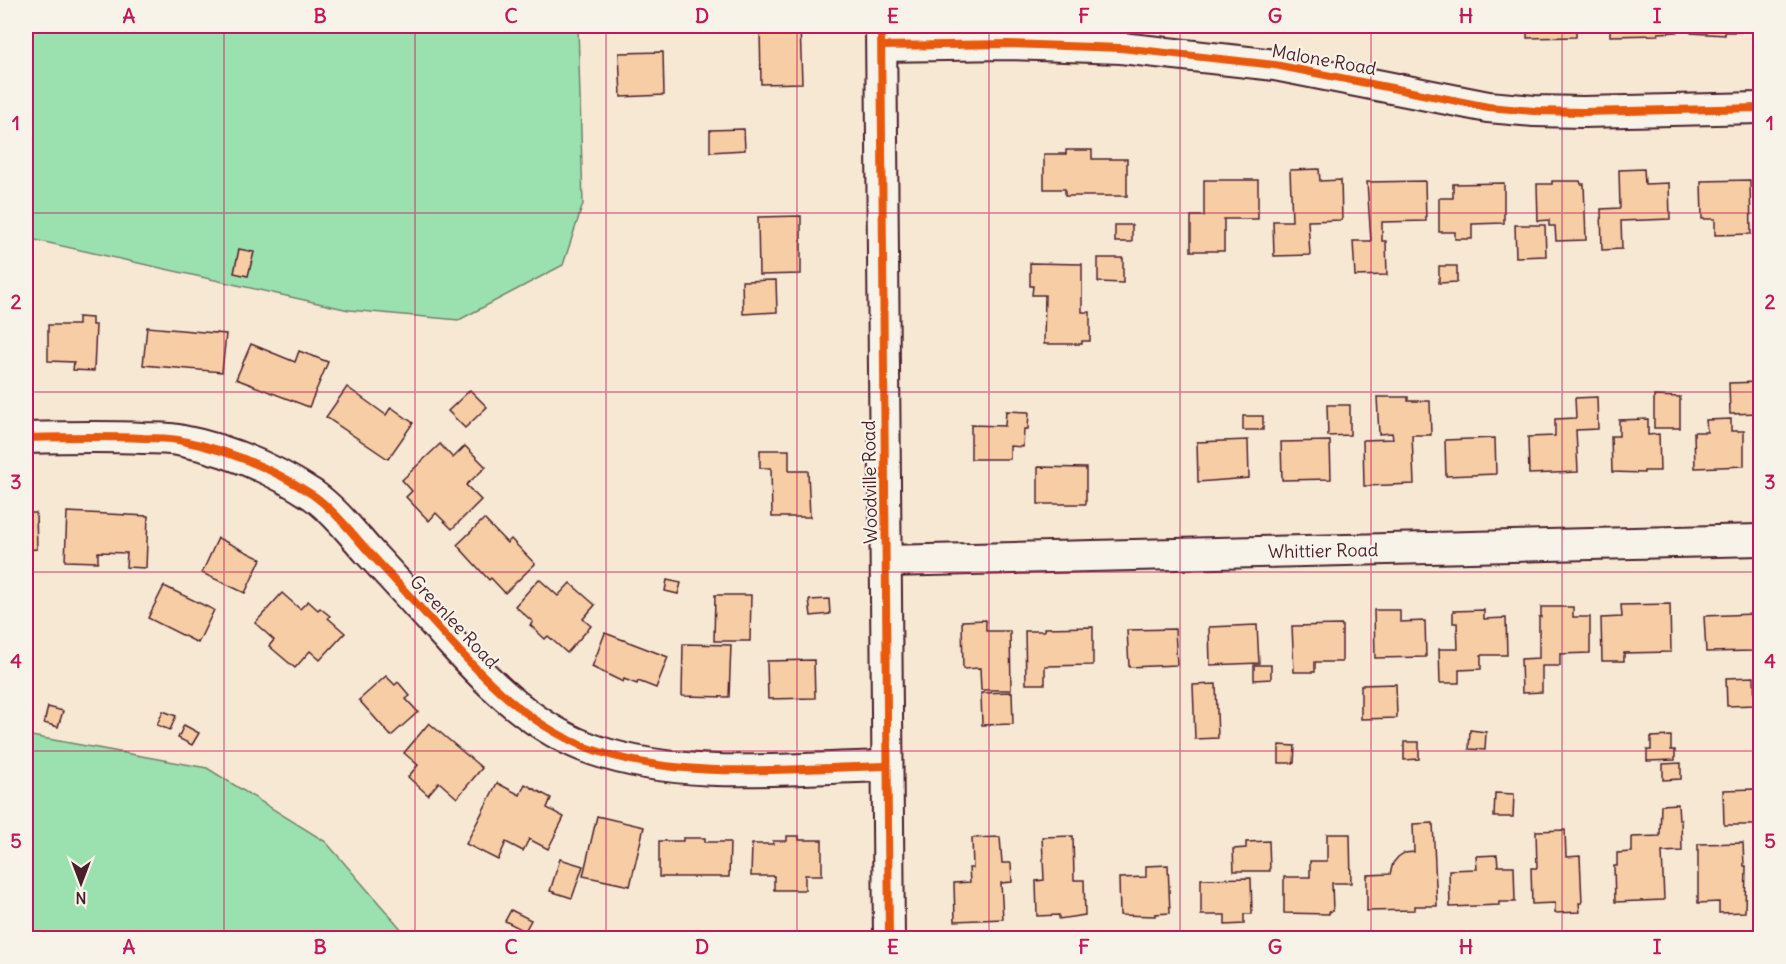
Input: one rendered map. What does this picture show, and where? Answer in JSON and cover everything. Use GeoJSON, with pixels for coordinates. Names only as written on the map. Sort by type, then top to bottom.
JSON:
{"type":"FeatureCollection","features":[{"type":"Feature","properties":{"kind":"street","name":"Malone Road"},"geometry":{"type":"LineString","coordinates":[[881,36],[1121,48],[1275,65],[1488,106],[1534,111],[1761,108]]}},
{"type":"Feature","properties":{"kind":"street","name":"Woodville Road"},"geometry":{"type":"LineString","coordinates":[[881,36],[889,939]]}},
{"type":"Feature","properties":{"kind":"street","name":"Greenlee Road"},"geometry":{"type":"LineString","coordinates":[[26,438],[115,436],[176,439],[228,452],[270,470],[315,496],[343,522],[471,664],[506,698],[550,729],[593,750],[638,761],[688,768],[741,770],[887,766]]}},
{"type":"Feature","properties":{"kind":"street","name":"Whittier Road"},"geometry":{"type":"LineString","coordinates":[[886,561],[1761,540]]}},
{"type":"Feature","properties":{"kind":"green space"},"geometry":{"type":"Polygon","coordinates":[[[26,26],[578,26],[583,204],[563,265],[459,320],[349,310],[26,238],[26,26]]]}},
{"type":"Feature","properties":{"kind":"green space"},"geometry":{"type":"Polygon","coordinates":[[[26,735],[207,768],[326,842],[409,938],[26,938],[26,735]]]}},
{"type":"Feature","properties":{"kind":"building"},"geometry":{"type":"Polygon","coordinates":[[[800,26],[802,83],[761,84],[760,27],[800,26]]]}},
{"type":"Feature","properties":{"kind":"building"},"geometry":{"type":"Polygon","coordinates":[[[1527,26],[1576,26],[1576,37],[1527,38],[1527,26]]]}},
{"type":"Feature","properties":{"kind":"building"},"geometry":{"type":"Polygon","coordinates":[[[1610,26],[1677,26],[1677,32],[1658,33],[1658,35],[1610,36],[1610,26]]]}},
{"type":"Feature","properties":{"kind":"building"},"geometry":{"type":"Polygon","coordinates":[[[1691,26],[1741,26],[1741,32],[1725,32],[1725,35],[1691,33],[1691,26]]]}},
{"type":"Feature","properties":{"kind":"building"},"geometry":{"type":"Polygon","coordinates":[[[663,52],[664,95],[621,97],[619,53],[663,52]]]}},
{"type":"Feature","properties":{"kind":"building"},"geometry":{"type":"Polygon","coordinates":[[[744,129],[745,150],[710,152],[710,130],[744,129]]]}},
{"type":"Feature","properties":{"kind":"building"},"geometry":{"type":"Polygon","coordinates":[[[1066,150],[1092,150],[1092,159],[1127,159],[1127,196],[1065,196],[1065,189],[1044,189],[1044,154],[1066,154],[1066,150]]]}},
{"type":"Feature","properties":{"kind":"building"},"geometry":{"type":"Polygon","coordinates":[[[1319,169],[1320,181],[1341,180],[1342,220],[1308,221],[1310,255],[1274,256],[1273,221],[1292,221],[1290,170],[1319,169]]]}},
{"type":"Feature","properties":{"kind":"building"},"geometry":{"type":"Polygon","coordinates":[[[1644,169],[1645,184],[1669,183],[1670,219],[1621,221],[1622,249],[1602,250],[1601,209],[1620,208],[1619,170],[1644,169]]]}},
{"type":"Feature","properties":{"kind":"building"},"geometry":{"type":"Polygon","coordinates":[[[1204,180],[1258,180],[1258,219],[1224,219],[1224,251],[1191,251],[1191,216],[1204,216],[1204,180]]]}},
{"type":"Feature","properties":{"kind":"building"},"geometry":{"type":"Polygon","coordinates":[[[1750,180],[1751,234],[1715,235],[1715,219],[1702,219],[1701,181],[1750,180]]]}},
{"type":"Feature","properties":{"kind":"building"},"geometry":{"type":"Polygon","coordinates":[[[1425,181],[1426,221],[1382,222],[1382,241],[1386,241],[1387,275],[1355,276],[1353,241],[1371,241],[1367,182],[1425,181]]]}},
{"type":"Feature","properties":{"kind":"building"},"geometry":{"type":"Polygon","coordinates":[[[1552,181],[1580,181],[1584,184],[1586,240],[1556,241],[1555,226],[1549,226],[1549,220],[1538,221],[1537,184],[1552,184],[1552,181]]]}},
{"type":"Feature","properties":{"kind":"building"},"geometry":{"type":"Polygon","coordinates":[[[1504,183],[1504,223],[1472,224],[1472,239],[1455,239],[1455,232],[1439,232],[1439,198],[1453,198],[1453,184],[1504,183]]]}},
{"type":"Feature","properties":{"kind":"building"},"geometry":{"type":"Polygon","coordinates":[[[31,197],[35,216],[26,218],[26,198],[31,197]]]}},
{"type":"Feature","properties":{"kind":"building"},"geometry":{"type":"Polygon","coordinates":[[[801,216],[801,274],[759,275],[758,217],[801,216]]]}},
{"type":"Feature","properties":{"kind":"building"},"geometry":{"type":"Polygon","coordinates":[[[1115,225],[1132,225],[1132,242],[1115,242],[1115,225]]]}},
{"type":"Feature","properties":{"kind":"building"},"geometry":{"type":"Polygon","coordinates":[[[1515,225],[1545,225],[1546,256],[1516,257],[1515,225]]]}},
{"type":"Feature","properties":{"kind":"building"},"geometry":{"type":"Polygon","coordinates":[[[239,249],[254,252],[248,276],[234,273],[239,249]]]}},
{"type":"Feature","properties":{"kind":"building"},"geometry":{"type":"Polygon","coordinates":[[[1098,258],[1123,258],[1123,283],[1098,282],[1098,258]]]}},
{"type":"Feature","properties":{"kind":"building"},"geometry":{"type":"Polygon","coordinates":[[[1030,263],[1082,264],[1082,312],[1090,312],[1090,341],[1082,341],[1082,344],[1044,344],[1045,295],[1032,295],[1030,263]]]}},
{"type":"Feature","properties":{"kind":"building"},"geometry":{"type":"Polygon","coordinates":[[[1439,266],[1457,266],[1457,282],[1439,283],[1439,266]]]}},
{"type":"Feature","properties":{"kind":"building"},"geometry":{"type":"Polygon","coordinates":[[[776,280],[777,312],[743,314],[742,281],[776,280]]]}},
{"type":"Feature","properties":{"kind":"building"},"geometry":{"type":"Polygon","coordinates":[[[26,301],[27,360],[26,360],[26,301]]]}},
{"type":"Feature","properties":{"kind":"building"},"geometry":{"type":"Polygon","coordinates":[[[78,317],[92,318],[92,325],[96,325],[94,371],[73,370],[74,362],[48,361],[48,325],[78,325],[78,317]]]}},
{"type":"Feature","properties":{"kind":"building"},"geometry":{"type":"Polygon","coordinates":[[[147,327],[226,334],[222,372],[143,365],[147,327]]]}},
{"type":"Feature","properties":{"kind":"building"},"geometry":{"type":"Polygon","coordinates":[[[251,344],[295,362],[299,351],[328,362],[309,407],[236,379],[251,344]]]}},
{"type":"Feature","properties":{"kind":"building"},"geometry":{"type":"Polygon","coordinates":[[[1760,382],[1760,413],[1730,414],[1729,383],[1760,382]]]}},
{"type":"Feature","properties":{"kind":"building"},"geometry":{"type":"Polygon","coordinates":[[[347,387],[386,415],[391,407],[413,423],[388,459],[326,417],[347,387]]]}},
{"type":"Feature","properties":{"kind":"building"},"geometry":{"type":"Polygon","coordinates":[[[470,390],[487,407],[465,428],[448,411],[470,390]]]}},
{"type":"Feature","properties":{"kind":"building"},"geometry":{"type":"Polygon","coordinates":[[[1654,396],[1680,397],[1680,428],[1654,428],[1654,396]]]}},
{"type":"Feature","properties":{"kind":"building"},"geometry":{"type":"Polygon","coordinates":[[[1377,397],[1408,397],[1408,401],[1430,401],[1431,435],[1412,435],[1414,484],[1364,486],[1363,440],[1393,439],[1392,433],[1379,434],[1377,397]]]}},
{"type":"Feature","properties":{"kind":"building"},"geometry":{"type":"Polygon","coordinates":[[[1597,397],[1598,429],[1576,430],[1578,472],[1529,474],[1528,437],[1555,436],[1555,419],[1576,418],[1575,398],[1597,397]]]}},
{"type":"Feature","properties":{"kind":"building"},"geometry":{"type":"Polygon","coordinates":[[[1327,405],[1350,405],[1350,435],[1328,436],[1327,405]]]}},
{"type":"Feature","properties":{"kind":"building"},"geometry":{"type":"Polygon","coordinates":[[[1006,411],[1029,412],[1028,429],[1024,429],[1023,447],[1010,446],[1010,459],[971,459],[971,425],[1005,426],[1006,411]]]}},
{"type":"Feature","properties":{"kind":"building"},"geometry":{"type":"Polygon","coordinates":[[[1243,416],[1263,416],[1263,430],[1243,430],[1243,416]]]}},
{"type":"Feature","properties":{"kind":"building"},"geometry":{"type":"Polygon","coordinates":[[[1648,419],[1648,435],[1659,434],[1660,471],[1612,472],[1611,436],[1619,436],[1619,420],[1648,419]]]}},
{"type":"Feature","properties":{"kind":"building"},"geometry":{"type":"Polygon","coordinates":[[[1731,419],[1731,431],[1744,431],[1744,466],[1695,468],[1694,432],[1707,432],[1706,420],[1731,419]]]}},
{"type":"Feature","properties":{"kind":"building"},"geometry":{"type":"Polygon","coordinates":[[[1495,438],[1496,474],[1446,476],[1445,440],[1495,438]]]}},
{"type":"Feature","properties":{"kind":"building"},"geometry":{"type":"Polygon","coordinates":[[[1248,440],[1249,478],[1198,482],[1197,442],[1248,440]]]}},
{"type":"Feature","properties":{"kind":"building"},"geometry":{"type":"Polygon","coordinates":[[[1330,441],[1331,479],[1282,480],[1281,442],[1330,441]]]}},
{"type":"Feature","properties":{"kind":"building"},"geometry":{"type":"Polygon","coordinates":[[[440,444],[453,458],[465,446],[486,467],[466,485],[481,500],[452,529],[436,513],[429,521],[406,497],[412,491],[402,480],[440,444]]]}},
{"type":"Feature","properties":{"kind":"building"},"geometry":{"type":"Polygon","coordinates":[[[760,450],[789,450],[789,471],[808,471],[810,517],[772,517],[771,468],[760,468],[760,450]]]}},
{"type":"Feature","properties":{"kind":"building"},"geometry":{"type":"Polygon","coordinates":[[[1038,467],[1086,468],[1086,504],[1038,504],[1038,467]]]}},
{"type":"Feature","properties":{"kind":"building"},"geometry":{"type":"Polygon","coordinates":[[[67,512],[148,516],[146,568],[126,567],[127,553],[98,552],[98,562],[65,561],[67,512]]]}},
{"type":"Feature","properties":{"kind":"building"},"geometry":{"type":"Polygon","coordinates":[[[26,513],[36,513],[37,549],[26,550],[26,513]]]}},
{"type":"Feature","properties":{"kind":"building"},"geometry":{"type":"Polygon","coordinates":[[[484,519],[507,543],[511,539],[535,564],[505,593],[491,578],[489,580],[457,545],[484,519]]]}},
{"type":"Feature","properties":{"kind":"building"},"geometry":{"type":"Polygon","coordinates":[[[218,538],[261,559],[245,593],[202,573],[218,538]]]}},
{"type":"Feature","properties":{"kind":"building"},"geometry":{"type":"Polygon","coordinates":[[[539,579],[558,596],[570,583],[595,605],[583,619],[591,626],[567,653],[548,636],[545,639],[530,625],[533,622],[515,606],[539,579]]]}},
{"type":"Feature","properties":{"kind":"building"},"geometry":{"type":"Polygon","coordinates":[[[667,580],[681,583],[678,594],[665,591],[667,580]]]}},
{"type":"Feature","properties":{"kind":"building"},"geometry":{"type":"Polygon","coordinates":[[[164,586],[214,610],[198,643],[148,618],[164,586]]]}},
{"type":"Feature","properties":{"kind":"building"},"geometry":{"type":"Polygon","coordinates":[[[282,593],[300,609],[308,601],[318,610],[320,608],[345,633],[320,660],[310,651],[295,668],[269,646],[274,640],[255,623],[282,593]]]}},
{"type":"Feature","properties":{"kind":"building"},"geometry":{"type":"Polygon","coordinates":[[[715,595],[751,595],[750,641],[714,641],[715,595]]]}},
{"type":"Feature","properties":{"kind":"building"},"geometry":{"type":"Polygon","coordinates":[[[829,599],[830,614],[811,616],[809,600],[829,599]]]}},
{"type":"Feature","properties":{"kind":"building"},"geometry":{"type":"Polygon","coordinates":[[[1670,604],[1671,652],[1624,653],[1624,661],[1602,661],[1601,618],[1622,617],[1621,605],[1670,604]]]}},
{"type":"Feature","properties":{"kind":"building"},"geometry":{"type":"Polygon","coordinates":[[[1541,607],[1573,607],[1573,617],[1590,617],[1590,653],[1560,654],[1560,666],[1542,666],[1542,692],[1522,693],[1521,659],[1539,658],[1541,607]]]}},
{"type":"Feature","properties":{"kind":"building"},"geometry":{"type":"Polygon","coordinates":[[[1374,610],[1400,610],[1400,622],[1425,621],[1426,657],[1375,658],[1374,610]]]}},
{"type":"Feature","properties":{"kind":"building"},"geometry":{"type":"Polygon","coordinates":[[[1484,610],[1484,619],[1506,618],[1507,655],[1481,655],[1481,669],[1459,670],[1459,683],[1440,683],[1439,649],[1458,649],[1457,623],[1453,623],[1453,611],[1484,610]]]}},
{"type":"Feature","properties":{"kind":"building"},"geometry":{"type":"Polygon","coordinates":[[[1753,614],[1754,651],[1706,652],[1704,616],[1753,614]]]}},
{"type":"Feature","properties":{"kind":"building"},"geometry":{"type":"Polygon","coordinates":[[[986,620],[986,631],[1010,631],[1011,690],[981,690],[980,668],[963,669],[962,621],[986,620]]]}},
{"type":"Feature","properties":{"kind":"building"},"geometry":{"type":"Polygon","coordinates":[[[1257,625],[1259,663],[1210,665],[1209,627],[1257,625]]]}},
{"type":"Feature","properties":{"kind":"building"},"geometry":{"type":"Polygon","coordinates":[[[1342,625],[1342,662],[1315,662],[1315,672],[1294,672],[1292,626],[1342,625]]]}},
{"type":"Feature","properties":{"kind":"building"},"geometry":{"type":"Polygon","coordinates":[[[1093,627],[1093,665],[1045,666],[1045,684],[1026,684],[1025,631],[1044,631],[1044,628],[1093,627]]]}},
{"type":"Feature","properties":{"kind":"building"},"geometry":{"type":"Polygon","coordinates":[[[1175,629],[1177,665],[1129,667],[1127,630],[1175,629]]]}},
{"type":"Feature","properties":{"kind":"building"},"geometry":{"type":"Polygon","coordinates":[[[605,633],[668,657],[656,688],[638,681],[637,684],[624,679],[623,682],[592,667],[605,633]]]}},
{"type":"Feature","properties":{"kind":"building"},"geometry":{"type":"Polygon","coordinates":[[[683,644],[731,645],[729,697],[682,696],[683,644]]]}},
{"type":"Feature","properties":{"kind":"building"},"geometry":{"type":"Polygon","coordinates":[[[814,660],[815,698],[768,699],[767,661],[814,660]]]}},
{"type":"Feature","properties":{"kind":"building"},"geometry":{"type":"Polygon","coordinates":[[[1254,665],[1271,665],[1271,679],[1254,680],[1254,665]]]}},
{"type":"Feature","properties":{"kind":"building"},"geometry":{"type":"Polygon","coordinates":[[[386,676],[395,685],[398,682],[410,696],[406,699],[418,712],[391,736],[359,700],[386,676]]]}},
{"type":"Feature","properties":{"kind":"building"},"geometry":{"type":"Polygon","coordinates":[[[1754,677],[1755,705],[1727,706],[1726,678],[1754,677]]]}},
{"type":"Feature","properties":{"kind":"building"},"geometry":{"type":"Polygon","coordinates":[[[1216,684],[1218,738],[1195,739],[1193,685],[1216,684]]]}},
{"type":"Feature","properties":{"kind":"building"},"geometry":{"type":"Polygon","coordinates":[[[1396,684],[1397,718],[1361,719],[1361,685],[1396,684]]]}},
{"type":"Feature","properties":{"kind":"building"},"geometry":{"type":"Polygon","coordinates":[[[1012,692],[1013,724],[982,725],[981,693],[1012,692]]]}},
{"type":"Feature","properties":{"kind":"building"},"geometry":{"type":"Polygon","coordinates":[[[48,707],[63,711],[58,727],[44,723],[48,707]]]}},
{"type":"Feature","properties":{"kind":"building"},"geometry":{"type":"Polygon","coordinates":[[[163,711],[176,716],[170,730],[157,725],[163,711]]]}},
{"type":"Feature","properties":{"kind":"building"},"geometry":{"type":"Polygon","coordinates":[[[429,723],[482,768],[457,798],[439,782],[428,795],[408,777],[418,765],[404,753],[429,723]]]}},
{"type":"Feature","properties":{"kind":"building"},"geometry":{"type":"Polygon","coordinates":[[[184,725],[199,733],[192,745],[178,738],[184,725]]]}},
{"type":"Feature","properties":{"kind":"building"},"geometry":{"type":"Polygon","coordinates":[[[1470,730],[1486,732],[1485,750],[1469,749],[1470,730]]]}},
{"type":"Feature","properties":{"kind":"building"},"geometry":{"type":"Polygon","coordinates":[[[1671,736],[1671,750],[1675,750],[1675,760],[1647,761],[1647,750],[1651,750],[1651,737],[1671,736]]]}},
{"type":"Feature","properties":{"kind":"building"},"geometry":{"type":"Polygon","coordinates":[[[1404,742],[1419,742],[1419,759],[1404,760],[1404,742]]]}},
{"type":"Feature","properties":{"kind":"building"},"geometry":{"type":"Polygon","coordinates":[[[1279,745],[1295,746],[1294,763],[1279,763],[1279,745]]]}},
{"type":"Feature","properties":{"kind":"building"},"geometry":{"type":"Polygon","coordinates":[[[1681,763],[1681,779],[1663,780],[1663,764],[1681,763]]]}},
{"type":"Feature","properties":{"kind":"building"},"geometry":{"type":"Polygon","coordinates":[[[497,783],[520,795],[525,784],[551,798],[547,808],[564,817],[548,849],[529,839],[523,851],[506,842],[498,860],[466,844],[497,783]]]}},
{"type":"Feature","properties":{"kind":"building"},"geometry":{"type":"Polygon","coordinates":[[[1756,789],[1757,825],[1724,825],[1723,790],[1756,789]]]}},
{"type":"Feature","properties":{"kind":"building"},"geometry":{"type":"Polygon","coordinates":[[[1495,793],[1514,794],[1513,817],[1494,817],[1495,793]]]}},
{"type":"Feature","properties":{"kind":"building"},"geometry":{"type":"Polygon","coordinates":[[[1678,804],[1682,851],[1662,852],[1664,900],[1615,902],[1614,866],[1617,866],[1617,853],[1632,852],[1632,837],[1660,836],[1661,805],[1678,804]]]}},
{"type":"Feature","properties":{"kind":"building"},"geometry":{"type":"Polygon","coordinates":[[[597,816],[644,827],[630,886],[583,876],[597,816]]]}},
{"type":"Feature","properties":{"kind":"building"},"geometry":{"type":"Polygon","coordinates":[[[1433,823],[1437,906],[1415,906],[1415,910],[1367,911],[1367,875],[1390,874],[1393,863],[1398,857],[1404,853],[1414,852],[1413,824],[1433,823]]]}},
{"type":"Feature","properties":{"kind":"building"},"geometry":{"type":"Polygon","coordinates":[[[1565,830],[1566,857],[1580,856],[1582,903],[1579,903],[1580,912],[1555,913],[1555,903],[1532,904],[1531,868],[1537,868],[1536,831],[1565,830]]]}},
{"type":"Feature","properties":{"kind":"building"},"geometry":{"type":"Polygon","coordinates":[[[1327,834],[1350,834],[1351,883],[1332,883],[1333,911],[1329,914],[1284,913],[1284,877],[1310,877],[1310,861],[1327,861],[1327,834]]]}},
{"type":"Feature","properties":{"kind":"building"},"geometry":{"type":"Polygon","coordinates":[[[787,836],[799,836],[799,840],[822,840],[822,875],[805,875],[805,890],[774,890],[774,876],[751,876],[752,844],[787,841],[787,836]]]}},
{"type":"Feature","properties":{"kind":"building"},"geometry":{"type":"Polygon","coordinates":[[[1073,836],[1074,880],[1084,880],[1085,915],[1059,919],[1059,915],[1037,916],[1036,881],[1044,880],[1042,837],[1073,836]]]}},
{"type":"Feature","properties":{"kind":"building"},"geometry":{"type":"Polygon","coordinates":[[[1000,837],[1002,863],[1011,863],[1012,882],[1001,883],[1003,919],[955,921],[954,883],[970,882],[969,868],[973,868],[972,838],[1000,837]]]}},
{"type":"Feature","properties":{"kind":"building"},"geometry":{"type":"Polygon","coordinates":[[[683,838],[705,838],[705,842],[730,842],[729,877],[659,877],[659,841],[683,841],[683,838]]]}},
{"type":"Feature","properties":{"kind":"building"},"geometry":{"type":"Polygon","coordinates":[[[1269,841],[1270,871],[1234,871],[1233,849],[1246,848],[1246,842],[1269,841]]]}},
{"type":"Feature","properties":{"kind":"building"},"geometry":{"type":"Polygon","coordinates":[[[1743,843],[1744,866],[1746,866],[1745,912],[1719,913],[1719,902],[1698,903],[1698,844],[1743,843]]]}},
{"type":"Feature","properties":{"kind":"building"},"geometry":{"type":"Polygon","coordinates":[[[1497,855],[1498,866],[1514,866],[1515,902],[1450,907],[1449,870],[1477,869],[1476,856],[1497,855]]]}},
{"type":"Feature","properties":{"kind":"building"},"geometry":{"type":"Polygon","coordinates":[[[560,859],[583,866],[572,898],[550,891],[560,859]]]}},
{"type":"Feature","properties":{"kind":"building"},"geometry":{"type":"Polygon","coordinates":[[[1168,865],[1170,913],[1155,914],[1155,916],[1120,915],[1119,878],[1146,877],[1146,866],[1168,865]]]}},
{"type":"Feature","properties":{"kind":"building"},"geometry":{"type":"Polygon","coordinates":[[[1251,878],[1252,914],[1244,914],[1244,924],[1225,925],[1225,915],[1201,915],[1201,879],[1251,878]]]}},
{"type":"Feature","properties":{"kind":"building"},"geometry":{"type":"Polygon","coordinates":[[[511,910],[531,920],[525,931],[505,921],[511,910]]]}},
{"type":"Feature","properties":{"kind":"cycle path"},"geometry":{"type":"LineString","coordinates":[[881,26],[889,938]]}},
{"type":"Feature","properties":{"kind":"cycle path"},"geometry":{"type":"LineString","coordinates":[[882,46],[1008,44],[1121,48],[1275,65],[1488,107],[1534,111],[1760,108]]}},
{"type":"Feature","properties":{"kind":"cycle path"},"geometry":{"type":"LineString","coordinates":[[26,438],[174,439],[231,454],[281,476],[313,495],[335,514],[466,658],[516,705],[553,731],[594,750],[628,760],[701,769],[777,770],[887,766]]}}]}
